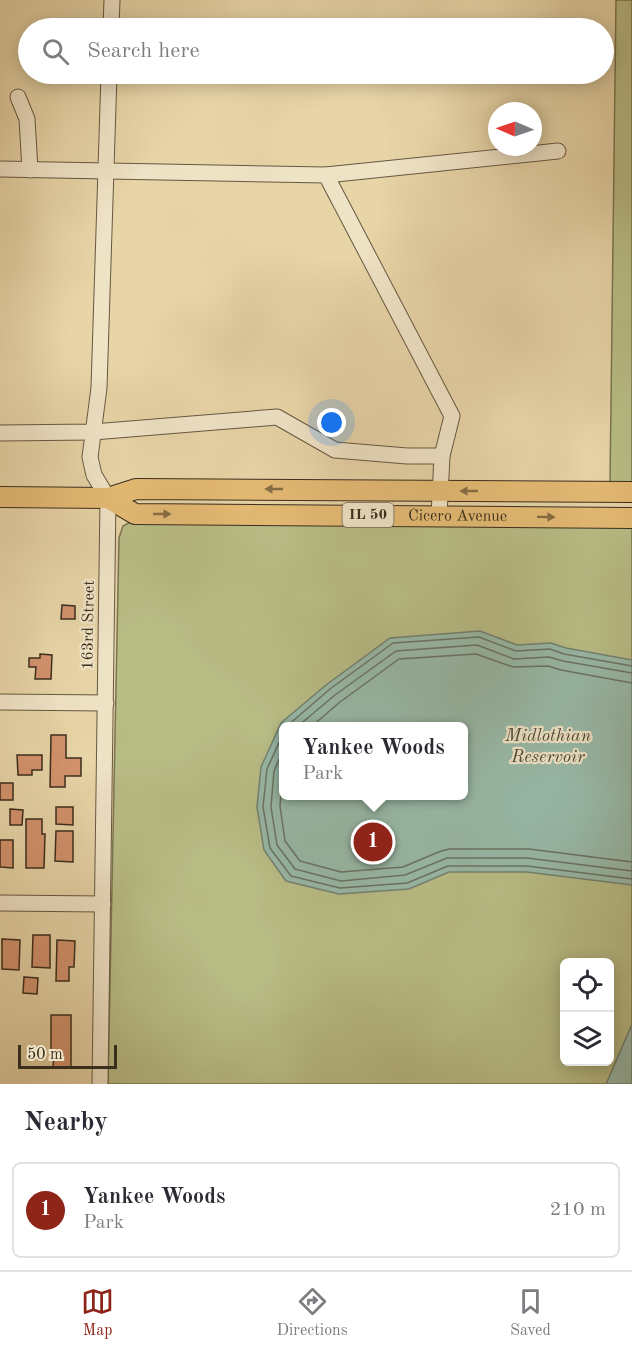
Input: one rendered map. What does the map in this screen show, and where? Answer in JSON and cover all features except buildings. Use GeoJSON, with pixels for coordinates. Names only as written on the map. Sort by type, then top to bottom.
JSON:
{"type":"FeatureCollection","features":[{"type":"Feature","properties":{"kind":"main road","name":"Cicero Avenue"},"geometry":{"type":"LineString","coordinates":[[0,497],[108,498],[136,489],[632,492]]}},
{"type":"Feature","properties":{"kind":"main road","name":"Cicero Avenue"},"geometry":{"type":"LineString","coordinates":[[108,498],[135,514],[632,518]]}},
{"type":"Feature","properties":{"kind":"street"},"geometry":{"type":"LineString","coordinates":[[111,18],[112,0]]}},
{"type":"Feature","properties":{"kind":"street"},"geometry":{"type":"LineString","coordinates":[[108,84],[99,388],[90,458],[94,475],[108,498]]}},
{"type":"Feature","properties":{"kind":"street"},"geometry":{"type":"LineString","coordinates":[[18,97],[27,119],[30,170]]}},
{"type":"Feature","properties":{"kind":"street"},"geometry":{"type":"LineString","coordinates":[[0,169],[326,175],[558,151]]}},
{"type":"Feature","properties":{"kind":"street"},"geometry":{"type":"LineString","coordinates":[[326,175],[452,416],[442,456],[439,516]]}},
{"type":"Feature","properties":{"kind":"street"},"geometry":{"type":"LineString","coordinates":[[0,433],[93,432],[277,417],[335,450],[407,456],[442,456]]}},
{"type":"Feature","properties":{"kind":"street","name":"163rd Street"},"geometry":{"type":"LineString","coordinates":[[100,1084],[108,498]]}},
{"type":"Feature","properties":{"kind":"street"},"geometry":{"type":"LineString","coordinates":[[0,702],[105,703]]}},
{"type":"Feature","properties":{"kind":"street"},"geometry":{"type":"LineString","coordinates":[[0,903],[103,904]]}},
{"type":"Feature","properties":{"kind":"green space"},"geometry":{"type":"Polygon","coordinates":[[[616,0],[632,0],[632,484],[610,484],[616,0]]]}},
{"type":"Feature","properties":{"kind":"green space"},"geometry":{"type":"Polygon","coordinates":[[[134,520],[632,524],[632,1084],[108,1084],[119,538],[123,526],[134,520]]]}},
{"type":"Feature","properties":{"kind":"water","name":"Midlothian Reservoir"},"geometry":{"type":"Polygon","coordinates":[[[480,631],[517,645],[551,643],[566,648],[632,660],[632,885],[527,872],[449,872],[409,889],[339,894],[286,881],[264,850],[257,807],[261,767],[279,727],[279,800],[468,800],[468,722],[282,722],[326,685],[390,638],[480,631]]]}},
{"type":"Feature","properties":{"kind":"water"},"geometry":{"type":"Polygon","coordinates":[[[632,1024],[632,1084],[606,1084],[632,1024]]]}},
{"type":"Feature","properties":{"kind":"place","name":"Yankee Woods"},"geometry":{"type":"Point","coordinates":[373,842]}}]}
